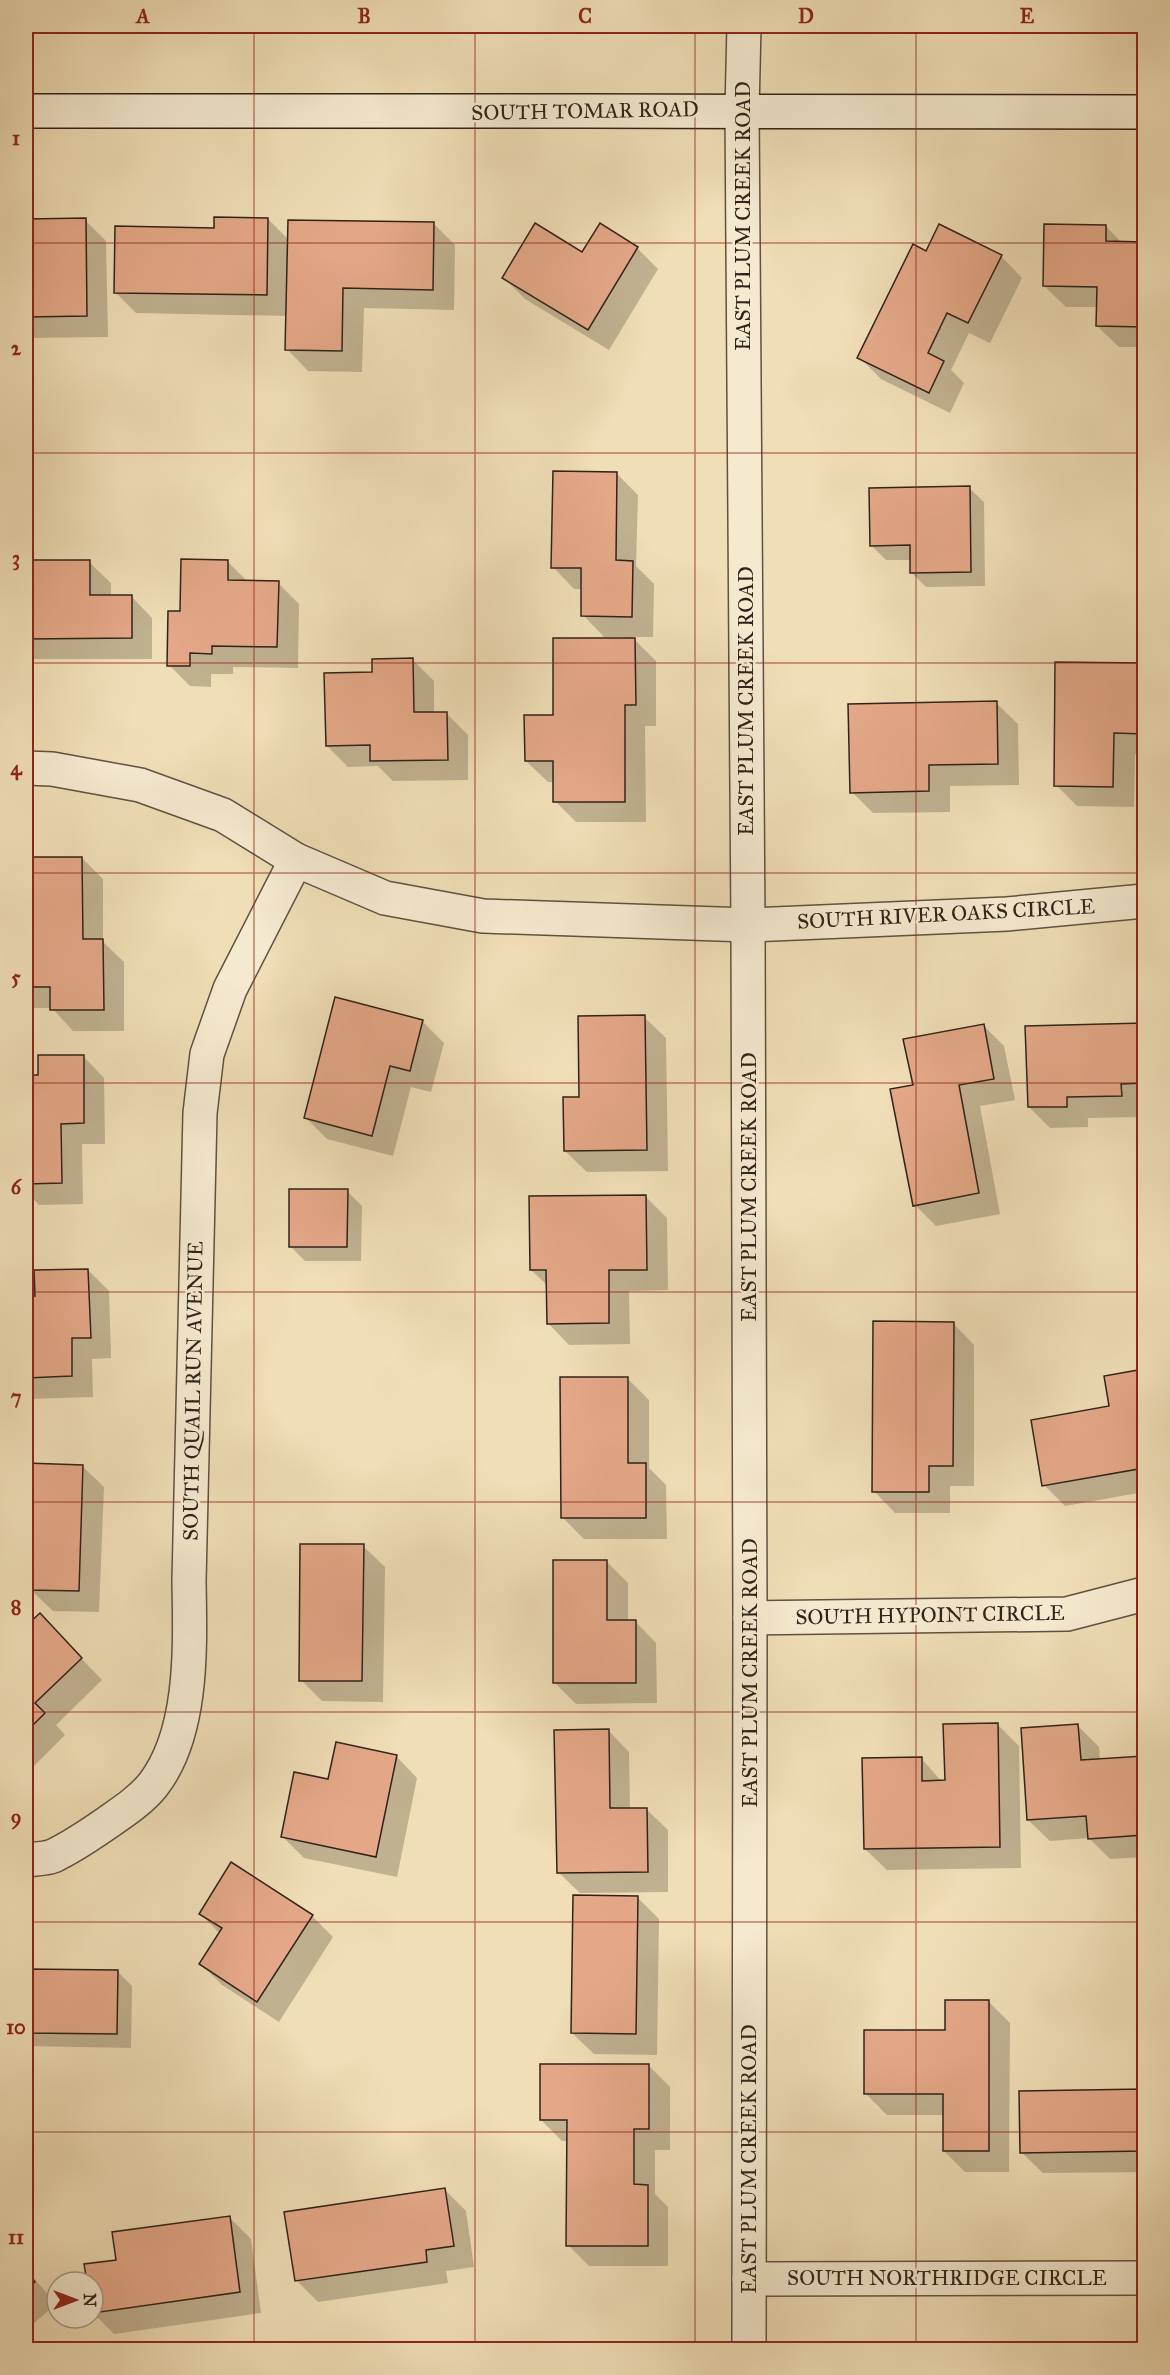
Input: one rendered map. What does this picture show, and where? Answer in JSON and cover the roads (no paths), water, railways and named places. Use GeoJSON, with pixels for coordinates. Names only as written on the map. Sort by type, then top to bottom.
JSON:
{"type":"FeatureCollection","features":[{"type":"Feature","properties":{"kind":"street","name":"EAST PLUM CREEK ROAD"},"geometry":{"type":"LineString","coordinates":[[744,26],[742,110],[750,1618],[749,2349]]}},
{"type":"Feature","properties":{"kind":"street","name":"SOUTH TOMAR ROAD"},"geometry":{"type":"LineString","coordinates":[[26,111],[1144,112]]}},
{"type":"Feature","properties":{"kind":"street","name":"SOUTH RIVER OAKS CIRCLE"},"geometry":{"type":"LineString","coordinates":[[26,768],[51,769],[140,785],[223,815],[296,860],[385,898],[483,916],[748,925],[1007,914],[1144,901]]}},
{"type":"Feature","properties":{"kind":"street","name":"SOUTH QUAIL RUN AVENUE"},"geometry":{"type":"LineString","coordinates":[[26,1860],[51,1857],[87,1837],[132,1806],[153,1785],[171,1755],[181,1723],[190,1644],[189,1581],[200,1113],[207,1054],[230,989],[296,860]]}},
{"type":"Feature","properties":{"kind":"street","name":"SOUTH HYPOINT CIRCLE"},"geometry":{"type":"LineString","coordinates":[[750,1618],[1067,1614],[1144,1594]]}},
{"type":"Feature","properties":{"kind":"street","name":"SOUTH NORTHRIDGE CIRCLE"},"geometry":{"type":"LineString","coordinates":[[749,2278],[1144,2278]]}}]}
